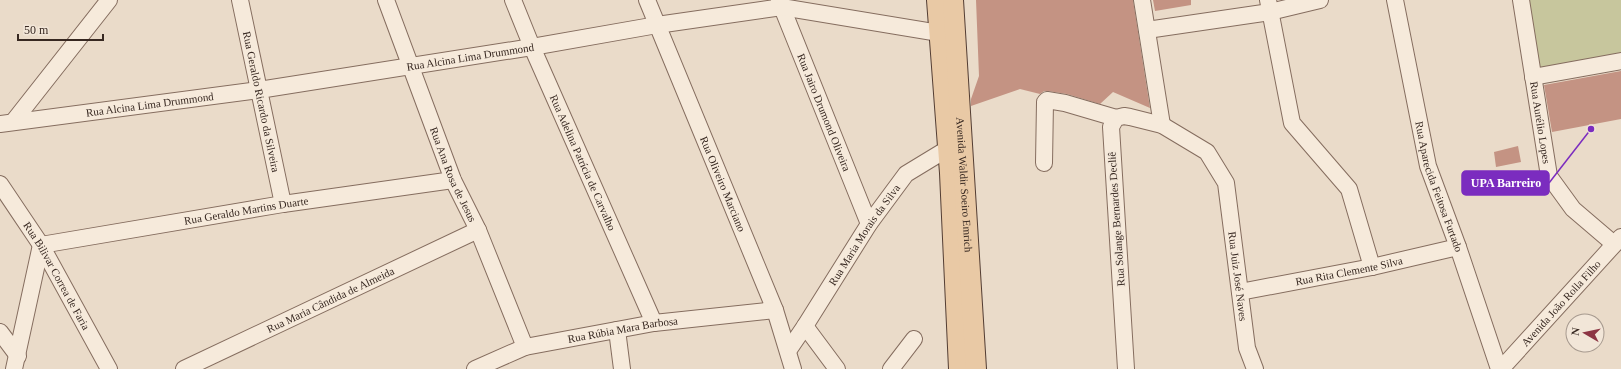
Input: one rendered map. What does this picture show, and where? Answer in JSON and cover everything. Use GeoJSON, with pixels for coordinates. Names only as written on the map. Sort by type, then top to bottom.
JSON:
{"type":"FeatureCollection","features":[{"type":"Feature","properties":{"kind":"main road","name":"Avenida Waldir Soeiro Emrich"},"geometry":{"type":"LineString","coordinates":[[937,0],[939,33],[955,144],[976,369]]}},
{"type":"Feature","properties":{"kind":"main road","name":"Avenida Waldir Soeiro Emrich"},"geometry":{"type":"LineString","coordinates":[[953,0],[959,369]]}},
{"type":"Feature","properties":{"kind":"street"},"geometry":{"type":"LineString","coordinates":[[7,123],[109,0]]}},
{"type":"Feature","properties":{"kind":"street","name":"Rua Geraldo Ricardo da Silveira"},"geometry":{"type":"LineString","coordinates":[[240,0],[283,204]]}},
{"type":"Feature","properties":{"kind":"street","name":"Rua Ana Rosa de Jesus"},"geometry":{"type":"LineString","coordinates":[[386,0],[453,180],[478,230],[525,347]]}},
{"type":"Feature","properties":{"kind":"street","name":"Rua Adelina Patrícia de Carvalho"},"geometry":{"type":"LineString","coordinates":[[514,0],[532,47],[654,323]]}},
{"type":"Feature","properties":{"kind":"street","name":"Rua Oliveiro Marciano"},"geometry":{"type":"LineString","coordinates":[[647,0],[775,310],[793,369]]}},
{"type":"Feature","properties":{"kind":"street"},"geometry":{"type":"LineString","coordinates":[[1044,163],[1045,102],[1047,100],[1065,103],[1116,118],[1130,116],[1162,125],[1142,0]]}},
{"type":"Feature","properties":{"kind":"street"},"geometry":{"type":"LineString","coordinates":[[1147,30],[1269,6],[1320,0]]}},
{"type":"Feature","properties":{"kind":"street","name":"Rua Aparecida Feitosa Furtado"},"geometry":{"type":"LineString","coordinates":[[1395,0],[1428,166],[1500,369]]}},
{"type":"Feature","properties":{"kind":"street","name":"Rua Aurélio Lopes"},"geometry":{"type":"LineString","coordinates":[[1521,0],[1549,176],[1573,209],[1618,241]]}},
{"type":"Feature","properties":{"kind":"street","name":"Rua Alcina Lima Drummond"},"geometry":{"type":"LineString","coordinates":[[7,123],[259,90],[532,47],[780,4],[939,33]]}},
{"type":"Feature","properties":{"kind":"street","name":"Rua Jairo Drumond Oliveira"},"geometry":{"type":"LineString","coordinates":[[780,4],[869,224]]}},
{"type":"Feature","properties":{"kind":"street"},"geometry":{"type":"LineString","coordinates":[[1269,6],[1292,123],[1349,189],[1372,267]]}},
{"type":"Feature","properties":{"kind":"street"},"geometry":{"type":"LineString","coordinates":[[1533,77],[1621,61]]}},
{"type":"Feature","properties":{"kind":"street","name":"Rua Solange Bernardes Decliê"},"geometry":{"type":"LineString","coordinates":[[1116,118],[1111,127],[1111,140],[1126,369]]}},
{"type":"Feature","properties":{"kind":"street","name":"Rua Juiz José Naves"},"geometry":{"type":"LineString","coordinates":[[1162,125],[1207,152],[1226,183],[1247,348],[1255,369]]}},
{"type":"Feature","properties":{"kind":"street","name":"Rua Maria Morais da Silva"},"geometry":{"type":"LineString","coordinates":[[788,351],[869,224],[906,174],[955,144]]}},
{"type":"Feature","properties":{"kind":"street","name":"Rua Geraldo Martins Duarte"},"geometry":{"type":"LineString","coordinates":[[41,244],[283,204],[453,180]]}},
{"type":"Feature","properties":{"kind":"street","name":"Rua Bilivar Correa de Faria"},"geometry":{"type":"LineString","coordinates":[[0,184],[41,244],[109,369]]}},
{"type":"Feature","properties":{"kind":"street","name":"Rua Maria Cândida de Almeida"},"geometry":{"type":"LineString","coordinates":[[184,369],[478,230]]}},
{"type":"Feature","properties":{"kind":"street","name":"Avenida João Rolla Filho"},"geometry":{"type":"LineString","coordinates":[[1500,369],[1618,241]]}},
{"type":"Feature","properties":{"kind":"street"},"geometry":{"type":"LineString","coordinates":[[16,362],[41,244]]}},
{"type":"Feature","properties":{"kind":"street","name":"Rua Rita Clemente Silva"},"geometry":{"type":"LineString","coordinates":[[1240,292],[1372,267],[1458,247]]}},
{"type":"Feature","properties":{"kind":"street","name":"Rua Rúbia Mara Barbosa"},"geometry":{"type":"LineString","coordinates":[[475,369],[525,347],[654,323],[775,310]]}},
{"type":"Feature","properties":{"kind":"street"},"geometry":{"type":"LineString","coordinates":[[805,326],[837,369]]}},
{"type":"Feature","properties":{"kind":"street"},"geometry":{"type":"LineString","coordinates":[[617,330],[622,369]]}},
{"type":"Feature","properties":{"kind":"street"},"geometry":{"type":"LineString","coordinates":[[0,332],[16,362]]}},
{"type":"Feature","properties":{"kind":"street"},"geometry":{"type":"LineString","coordinates":[[891,369],[914,338]]}},
{"type":"Feature","properties":{"kind":"green space"},"geometry":{"type":"Polygon","coordinates":[[[1527,0],[1621,0],[1621,57],[1537,72],[1527,0]]]}},
{"type":"Feature","properties":{"kind":"building"},"geometry":{"type":"Polygon","coordinates":[[[976,0],[1133,0],[1150,108],[1113,92],[1100,104],[1067,94],[1044,91],[1040,94],[1020,89],[971,106],[971,99],[979,76],[976,0]]]}},
{"type":"Feature","properties":{"kind":"building"},"geometry":{"type":"Polygon","coordinates":[[[1153,0],[1191,0],[1191,5],[1155,11],[1153,0]]]}},
{"type":"Feature","properties":{"kind":"building"},"geometry":{"type":"Polygon","coordinates":[[[1621,71],[1621,119],[1552,132],[1544,85],[1621,71]]]}},
{"type":"Feature","properties":{"kind":"building"},"geometry":{"type":"Polygon","coordinates":[[[1518,146],[1521,162],[1496,167],[1494,152],[1518,146]]]}},
{"type":"Feature","properties":{"kind":"place","name":"UPA Barreiro"},"geometry":{"type":"Point","coordinates":[1591,129]}}]}
